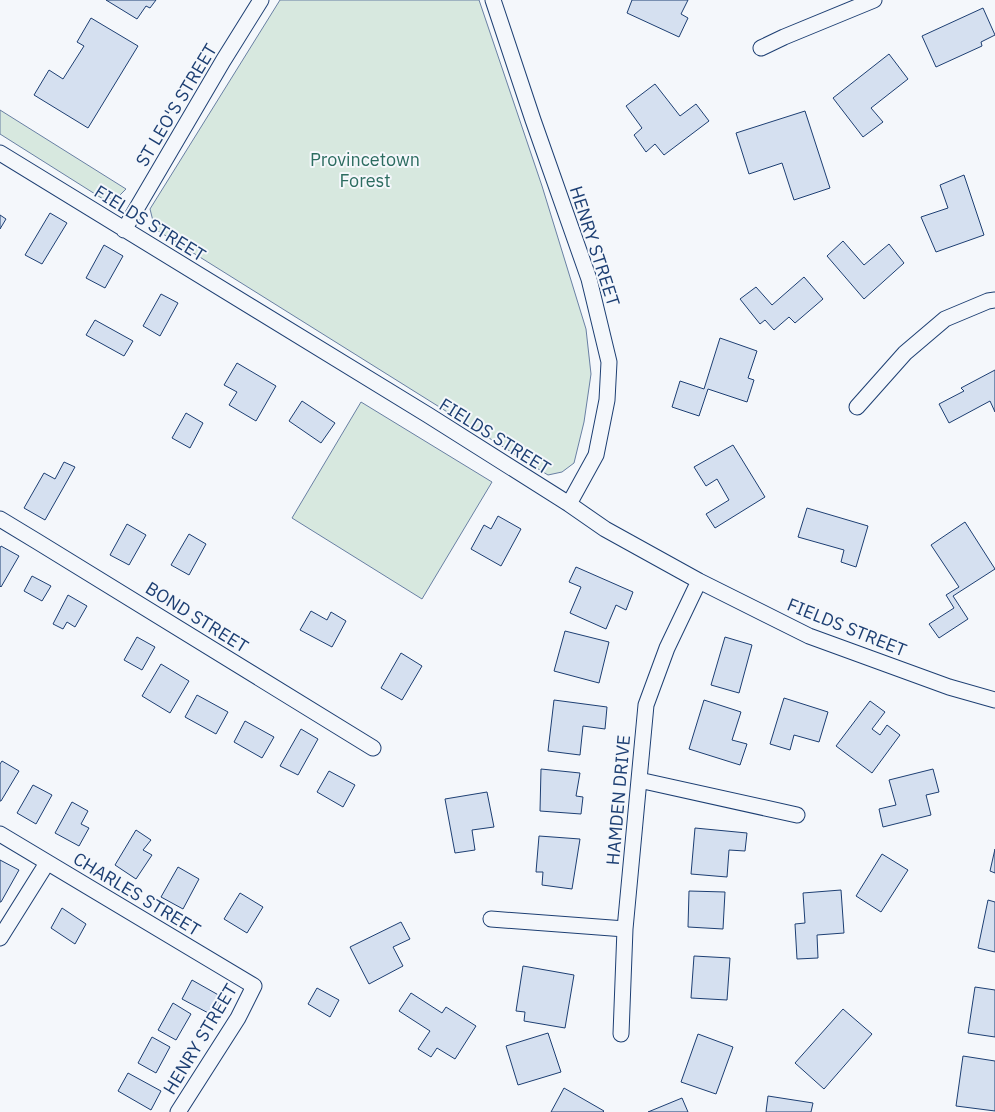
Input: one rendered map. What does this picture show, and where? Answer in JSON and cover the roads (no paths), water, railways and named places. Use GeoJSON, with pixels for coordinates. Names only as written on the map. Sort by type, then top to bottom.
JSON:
{"type":"FeatureCollection","features":[{"type":"Feature","properties":{"kind":"street","name":"ST LEO'S STREET"},"geometry":{"type":"LineString","coordinates":[[124,230],[261,0]]}},
{"type":"Feature","properties":{"kind":"street","name":"HENRY STREET"},"geometry":{"type":"LineString","coordinates":[[493,0],[589,279],[608,362],[607,400],[596,455],[569,504]]}},
{"type":"Feature","properties":{"kind":"street"},"geometry":{"type":"LineString","coordinates":[[761,48],[874,0]]}},
{"type":"Feature","properties":{"kind":"street","name":"FIELDS STREET"},"geometry":{"type":"LineString","coordinates":[[0,153],[419,410],[606,529],[699,581],[809,636],[949,687],[995,700]]}},
{"type":"Feature","properties":{"kind":"street"},"geometry":{"type":"LineString","coordinates":[[856,407],[905,352],[945,319],[988,301],[995,300]]}},
{"type":"Feature","properties":{"kind":"street","name":"BOND STREET"},"geometry":{"type":"LineString","coordinates":[[0,519],[373,748]]}},
{"type":"Feature","properties":{"kind":"street","name":"HAMDEN DRIVE"},"geometry":{"type":"LineString","coordinates":[[621,1034],[625,929],[646,705],[667,648],[699,581]]}},
{"type":"Feature","properties":{"kind":"street"},"geometry":{"type":"LineString","coordinates":[[639,780],[797,815]]}},
{"type":"Feature","properties":{"kind":"street","name":"CHARLES STREET"},"geometry":{"type":"LineString","coordinates":[[0,834],[254,986]]}},
{"type":"Feature","properties":{"kind":"street"},"geometry":{"type":"LineString","coordinates":[[0,938],[47,862]]}},
{"type":"Feature","properties":{"kind":"street"},"geometry":{"type":"LineString","coordinates":[[491,919],[625,929]]}},
{"type":"Feature","properties":{"kind":"street","name":"HENRY STREET"},"geometry":{"type":"LineString","coordinates":[[178,1112],[238,1018],[254,986]]}},
{"type":"Feature","properties":{"kind":"park label","name":"Provincetown Forest"},"geometry":{"type":"Point","coordinates":[365,169]}}]}
